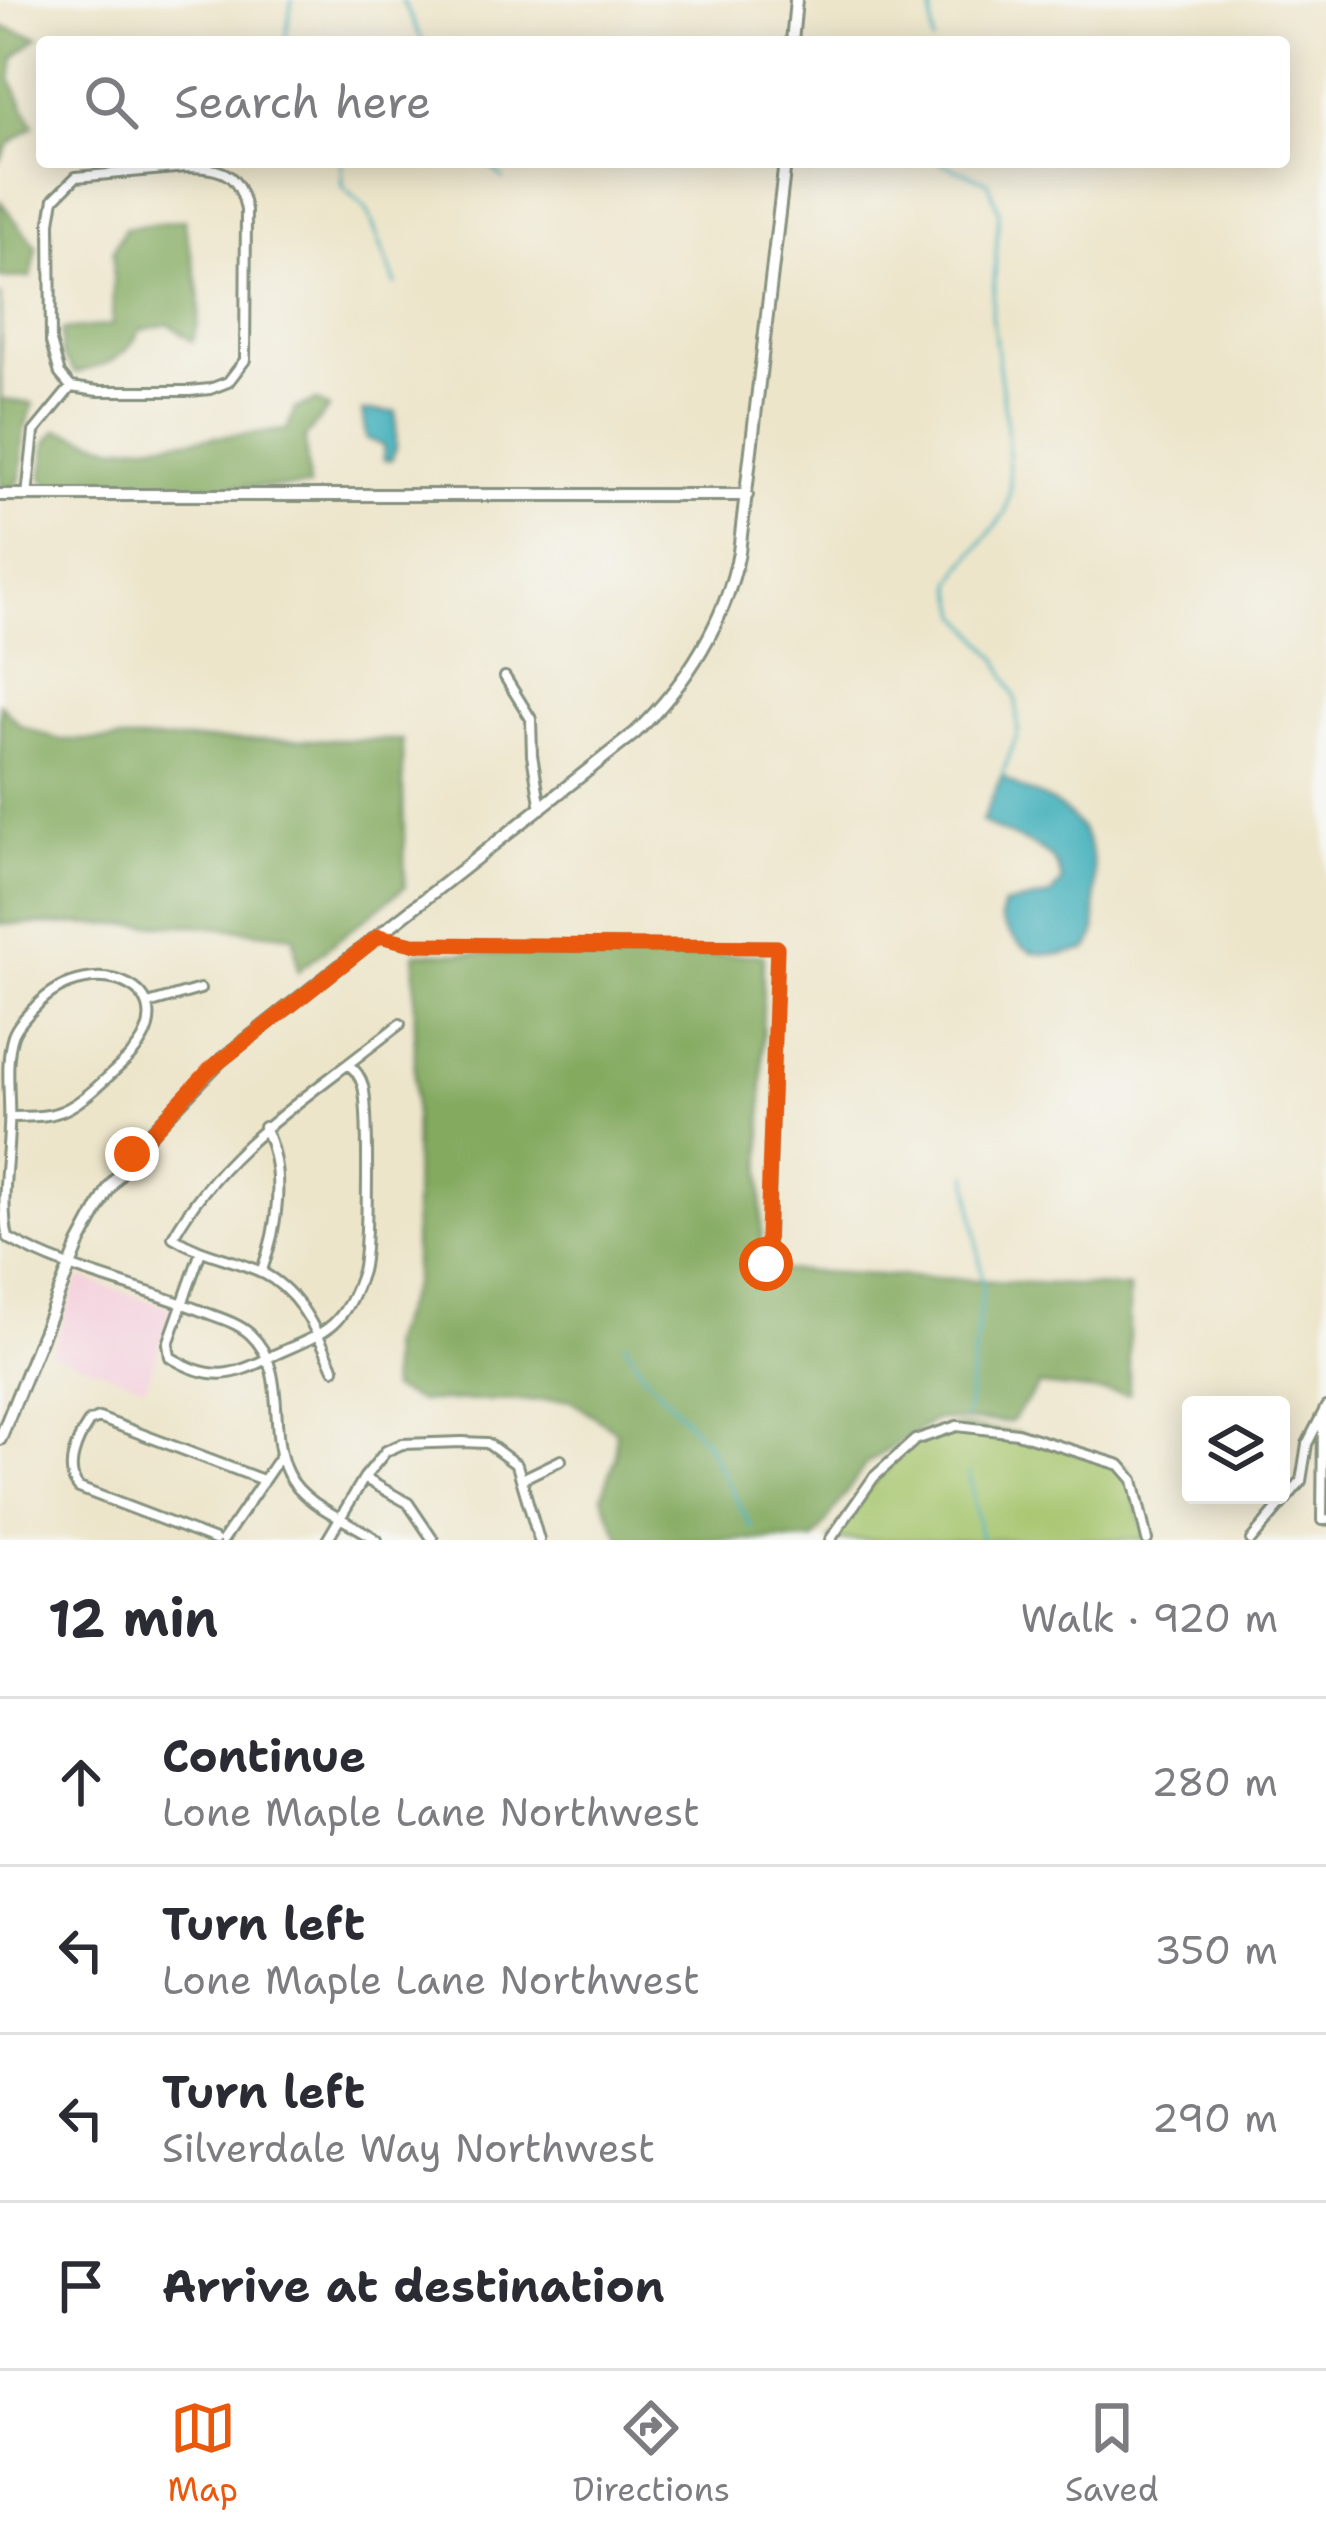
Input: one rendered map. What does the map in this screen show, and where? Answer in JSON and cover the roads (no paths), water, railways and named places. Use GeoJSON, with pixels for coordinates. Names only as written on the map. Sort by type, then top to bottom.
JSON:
{"type":"FeatureCollection","features":[{"type":"Feature","properties":{"kind":"main road"},"geometry":{"type":"LineString","coordinates":[[793,36],[796,0]]}},
{"type":"Feature","properties":{"kind":"main road"},"geometry":{"type":"LineString","coordinates":[[0,1439],[69,1265],[119,1172],[198,1082],[647,722],[691,667],[731,584],[747,495],[783,168]]}},
{"type":"Feature","properties":{"kind":"main road"},"geometry":{"type":"LineString","coordinates":[[0,495],[747,495]]}},
{"type":"Feature","properties":{"kind":"street"},"geometry":{"type":"LineString","coordinates":[[164,168],[76,177],[54,199],[51,342],[60,374],[71,387],[98,391],[210,389],[228,382],[240,369],[245,347],[246,210],[242,188],[234,179],[207,168]]}},
{"type":"Feature","properties":{"kind":"street"},"geometry":{"type":"LineString","coordinates":[[27,496],[34,432],[71,387]]}},
{"type":"Feature","properties":{"kind":"street"},"geometry":{"type":"LineString","coordinates":[[505,677],[531,719],[541,810]]}},
{"type":"Feature","properties":{"kind":"street"},"geometry":{"type":"LineString","coordinates":[[379,936],[413,944],[777,947],[766,1264]]}},
{"type":"Feature","properties":{"kind":"street"},"geometry":{"type":"LineString","coordinates":[[10,1117],[63,1111],[114,1071],[145,1039],[148,1004],[137,988],[106,976],[52,992],[19,1025],[12,1039],[3,1203],[8,1238],[69,1265],[182,1303],[252,1335],[275,1380],[282,1454],[289,1475],[306,1495],[377,1540]]}},
{"type":"Feature","properties":{"kind":"street"},"geometry":{"type":"LineString","coordinates":[[148,1004],[200,989]]}},
{"type":"Feature","properties":{"kind":"street"},"geometry":{"type":"LineString","coordinates":[[334,1369],[292,1294],[261,1273],[200,1254],[172,1238],[194,1198],[264,1127],[400,1024]]}},
{"type":"Feature","properties":{"kind":"street"},"geometry":{"type":"LineString","coordinates":[[200,1254],[168,1344],[170,1357],[181,1364],[223,1376],[252,1370],[335,1322],[363,1268],[364,1088],[348,1064]]}},
{"type":"Feature","properties":{"kind":"street"},"geometry":{"type":"LineString","coordinates":[[261,1273],[273,1241],[278,1184],[274,1148],[264,1127]]}},
{"type":"Feature","properties":{"kind":"street"},"geometry":{"type":"LineString","coordinates":[[1324,1520],[1320,1430],[1326,1409]]}},
{"type":"Feature","properties":{"kind":"street"},"geometry":{"type":"LineString","coordinates":[[1251,1540],[1301,1481],[1307,1444],[1326,1409]]}},
{"type":"Feature","properties":{"kind":"street"},"geometry":{"type":"LineString","coordinates":[[263,1480],[99,1418],[89,1422],[71,1465],[72,1481],[79,1488],[219,1540],[248,1509],[282,1454]]}},
{"type":"Feature","properties":{"kind":"street"},"geometry":{"type":"LineString","coordinates":[[830,1540],[874,1478],[915,1440],[957,1426],[1017,1433],[1120,1465],[1133,1480],[1147,1540]]}},
{"type":"Feature","properties":{"kind":"street"},"geometry":{"type":"LineString","coordinates":[[326,1540],[378,1458],[402,1444],[462,1442],[487,1443],[517,1465],[539,1540]]}},
{"type":"Feature","properties":{"kind":"street"},"geometry":{"type":"LineString","coordinates":[[524,1478],[561,1460]]}},
{"type":"Feature","properties":{"kind":"street"},"geometry":{"type":"LineString","coordinates":[[364,1478],[408,1503],[433,1540]]}},
{"type":"Feature","properties":{"kind":"water"},"geometry":{"type":"Polygon","coordinates":[[[362,411],[396,412],[396,448],[391,460],[384,460],[383,446],[366,438],[362,411]]]}},
{"type":"Feature","properties":{"kind":"water"},"geometry":{"type":"Polygon","coordinates":[[[1002,775],[1065,811],[1084,834],[1093,859],[1096,924],[1086,950],[1036,953],[1017,942],[1000,919],[1004,905],[1049,896],[1062,882],[1058,868],[1041,850],[982,821],[1002,775]]]}},
{"type":"Feature","properties":{"kind":"waterway"},"geometry":{"type":"LineString","coordinates":[[286,36],[292,0]]}},
{"type":"Feature","properties":{"kind":"waterway"},"geometry":{"type":"LineString","coordinates":[[402,0],[420,36]]}},
{"type":"Feature","properties":{"kind":"waterway"},"geometry":{"type":"LineString","coordinates":[[931,0],[933,36]]}},
{"type":"Feature","properties":{"kind":"waterway"},"geometry":{"type":"LineString","coordinates":[[342,168],[343,187],[367,209],[396,285]]}},
{"type":"Feature","properties":{"kind":"waterway"},"geometry":{"type":"LineString","coordinates":[[492,168],[503,179]]}},
{"type":"Feature","properties":{"kind":"waterway"},"geometry":{"type":"LineString","coordinates":[[954,168],[988,182],[999,211],[992,315],[1010,492],[1005,514],[953,583],[960,614],[999,661],[1016,699],[1018,733],[1002,775]]}},
{"type":"Feature","properties":{"kind":"waterway"},"geometry":{"type":"LineString","coordinates":[[966,1418],[983,1287],[968,1173]]}},
{"type":"Feature","properties":{"kind":"waterway"},"geometry":{"type":"LineString","coordinates":[[625,1343],[643,1373],[705,1441],[752,1528]]}},
{"type":"Feature","properties":{"kind":"waterway"},"geometry":{"type":"LineString","coordinates":[[969,1473],[981,1540]]}}]}
